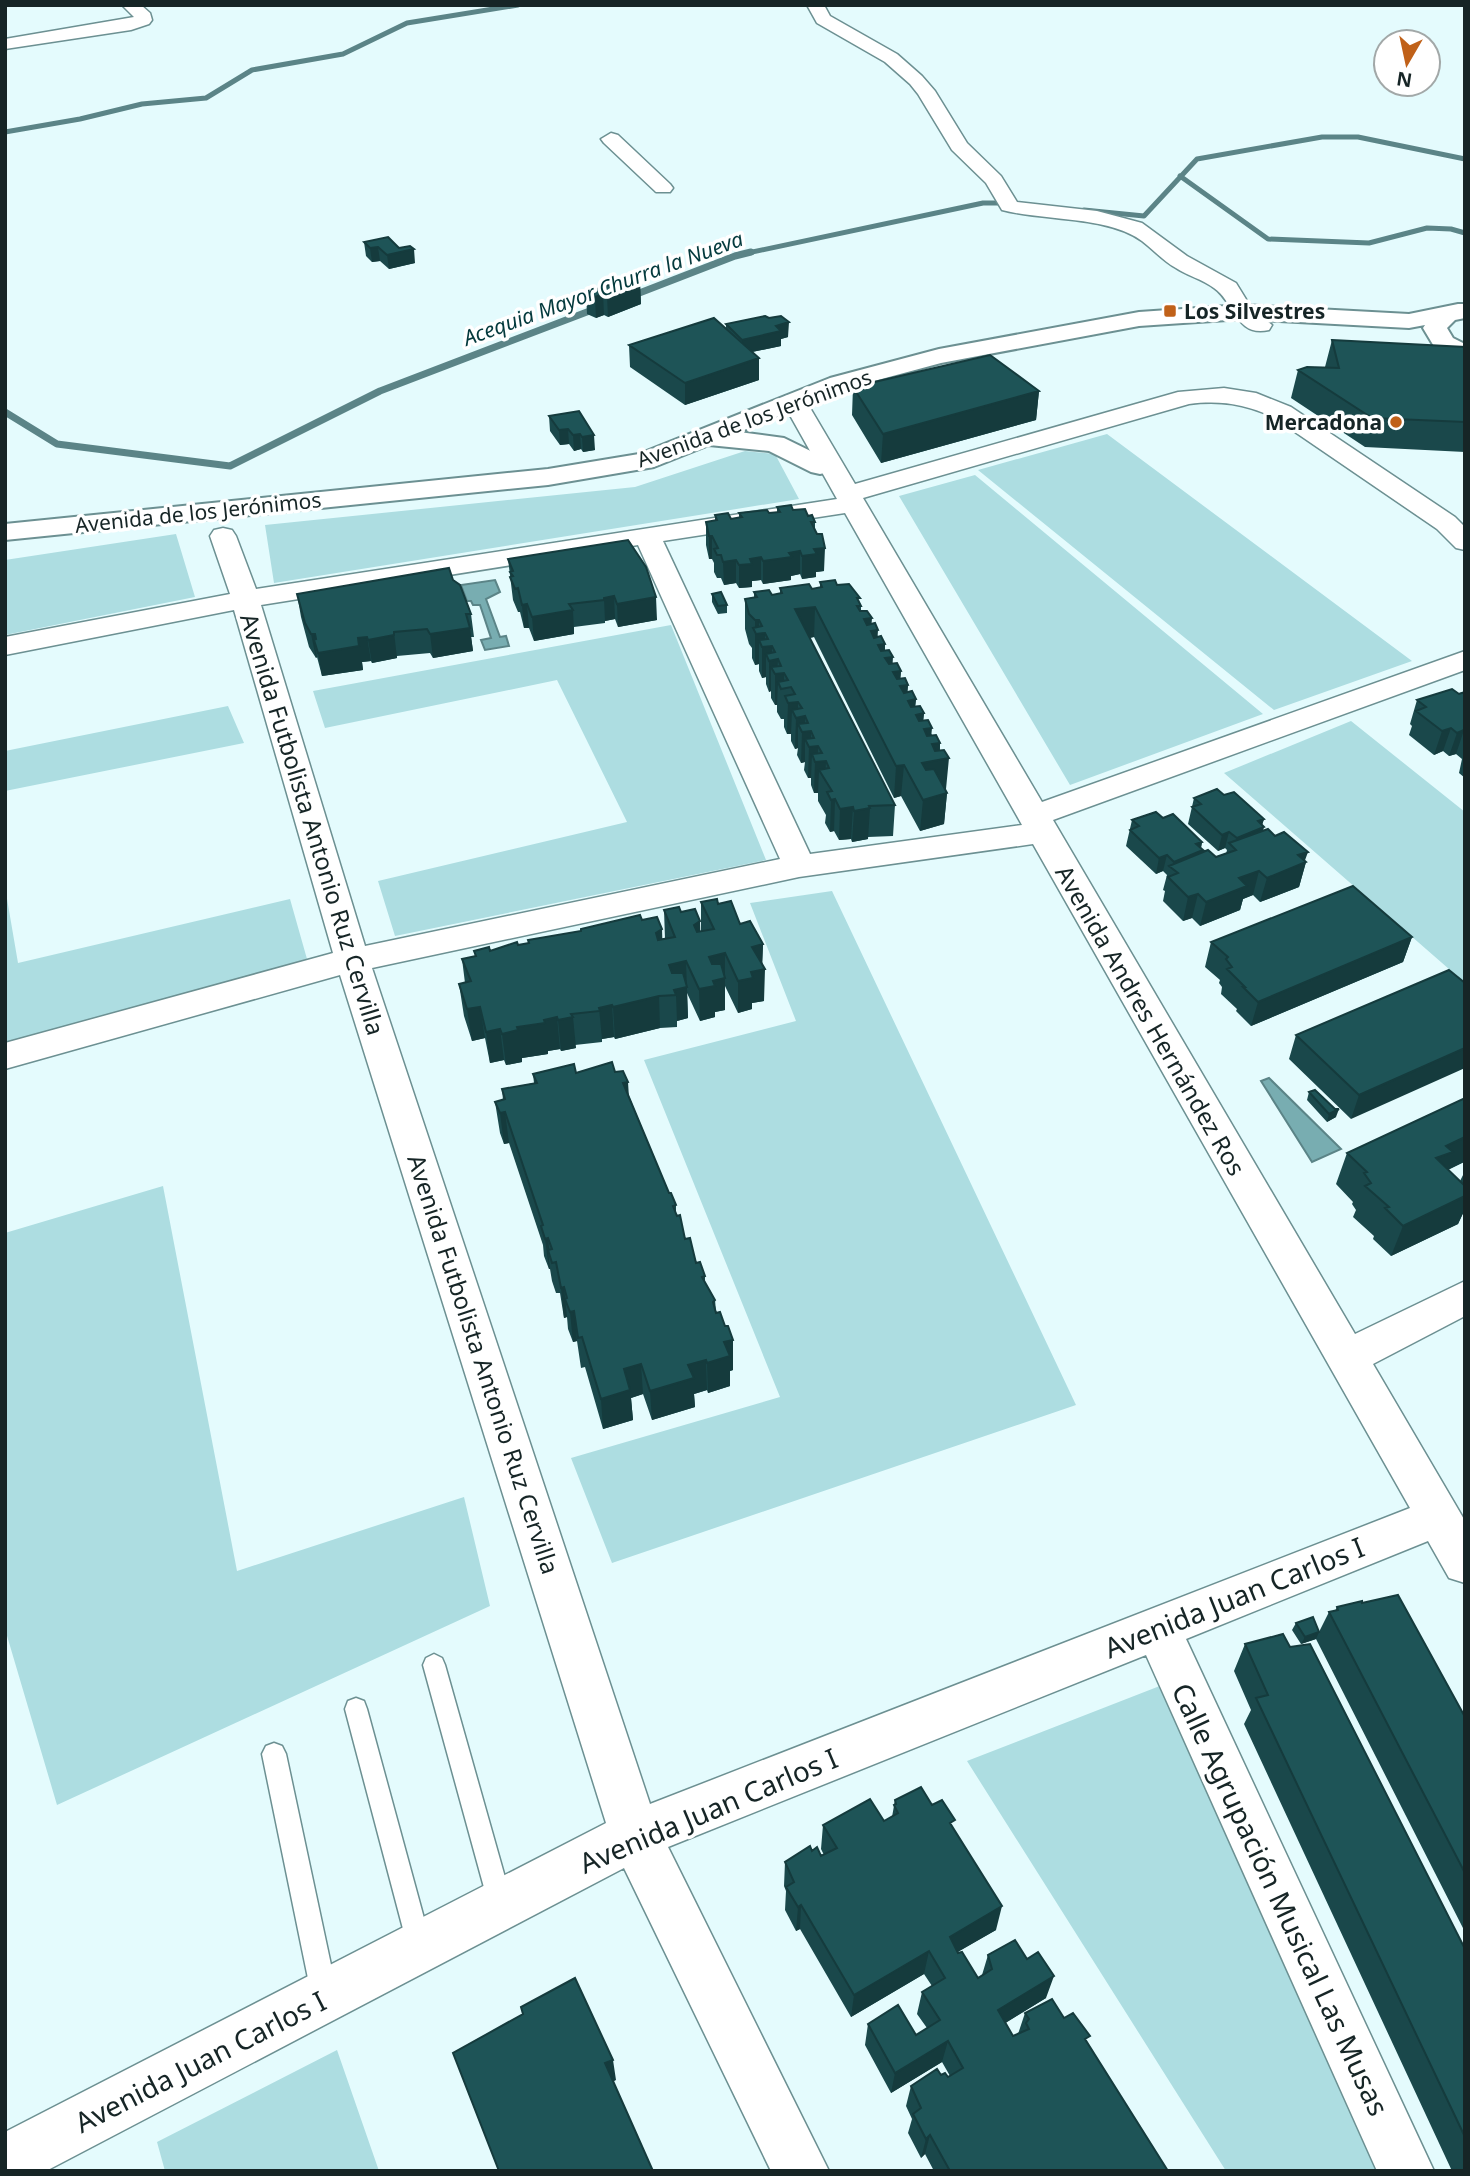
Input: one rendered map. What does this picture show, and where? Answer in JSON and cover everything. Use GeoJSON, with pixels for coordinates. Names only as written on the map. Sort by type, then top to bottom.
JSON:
{"type":"FeatureCollection","features":[{"type":"Feature","properties":{"kind":"main road"},"geometry":{"type":"LineString","coordinates":[[1252,318],[1409,321],[1461,311]]}},
{"type":"Feature","properties":{"kind":"main road"},"geometry":{"type":"LineString","coordinates":[[1454,348],[1435,328],[1438,321],[1446,315],[1461,311]]}},
{"type":"Feature","properties":{"kind":"main road"},"geometry":{"type":"LineString","coordinates":[[1252,318],[1329,327],[1454,348]]}},
{"type":"Feature","properties":{"kind":"main road","name":"Avenida de los Jerónimos"},"geometry":{"type":"LineString","coordinates":[[5,532],[548,477],[645,461],[855,379],[1130,332],[1252,318]]}},
{"type":"Feature","properties":{"kind":"main road"},"geometry":{"type":"LineString","coordinates":[[703,437],[775,444],[840,485]]}},
{"type":"Feature","properties":{"kind":"street"},"geometry":{"type":"LineString","coordinates":[[5,44],[131,25],[143,20],[144,17],[130,5]]}},
{"type":"Feature","properties":{"kind":"street"},"geometry":{"type":"LineString","coordinates":[[815,5],[823,19],[891,58],[916,80],[926,91],[959,146],[995,180],[1006,201],[1017,208],[1108,219],[1138,228],[1175,259],[1224,283],[1252,318]]}},
{"type":"Feature","properties":{"kind":"street"},"geometry":{"type":"LineString","coordinates":[[611,139],[663,188]]}},
{"type":"Feature","properties":{"kind":"street"},"geometry":{"type":"LineString","coordinates":[[5,646],[245,599],[647,536],[1187,397],[1214,393],[1240,396],[1282,412],[1446,523],[1465,542]]}},
{"type":"Feature","properties":{"kind":"street","name":"Avenida Andres Hernández Ros"},"geometry":{"type":"LineString","coordinates":[[783,405],[840,485],[1465,1563]]}},
{"type":"Feature","properties":{"kind":"street","name":"Avenida Futbolista Antonio Ruz Cervilla"},"geometry":{"type":"LineString","coordinates":[[223,536],[245,599],[352,960],[635,1835],[801,2171]]}},
{"type":"Feature","properties":{"kind":"street"},"geometry":{"type":"LineString","coordinates":[[647,536],[799,866]]}},
{"type":"Feature","properties":{"kind":"street"},"geometry":{"type":"LineString","coordinates":[[5,1056],[352,960],[799,866],[1038,824],[1465,660]]}},
{"type":"Feature","properties":{"kind":"street"},"geometry":{"type":"LineString","coordinates":[[1346,1358],[1465,1297]]}},
{"type":"Feature","properties":{"kind":"street","name":"Avenida Juan Carlos I"},"geometry":{"type":"LineString","coordinates":[[5,2162],[635,1835],[1438,1517]]}},
{"type":"Feature","properties":{"kind":"street","name":"Calle Agrupación Musical Las Musas"},"geometry":{"type":"LineString","coordinates":[[1157,1628],[1406,2171]]}},
{"type":"Feature","properties":{"kind":"lane"},"geometry":{"type":"LineString","coordinates":[[434,1665],[501,1906]]}},
{"type":"Feature","properties":{"kind":"lane"},"geometry":{"type":"LineString","coordinates":[[356,1709],[420,1947]]}},
{"type":"Feature","properties":{"kind":"lane"},"geometry":{"type":"LineString","coordinates":[[274,1754],[325,1997]]}},
{"type":"Feature","properties":{"kind":"shaded area"},"geometry":{"type":"Polygon","coordinates":[[[1107,434],[1412,661],[1274,710],[978,470],[1107,434]]]}},
{"type":"Feature","properties":{"kind":"shaded area"},"geometry":{"type":"Polygon","coordinates":[[[745,451],[775,454],[799,499],[274,583],[265,525],[635,487],[745,451]]]}},
{"type":"Feature","properties":{"kind":"shaded area"},"geometry":{"type":"Polygon","coordinates":[[[975,475],[1263,714],[1070,785],[899,496],[975,475]]]}},
{"type":"Feature","properties":{"kind":"shaded area"},"geometry":{"type":"Polygon","coordinates":[[[176,534],[195,597],[5,635],[5,560],[176,534]]]}},
{"type":"Feature","properties":{"kind":"shaded area"},"geometry":{"type":"Polygon","coordinates":[[[495,580],[500,592],[486,599],[500,637],[506,636],[509,646],[485,650],[481,640],[491,638],[480,605],[467,601],[461,585],[495,580]]]}},
{"type":"Feature","properties":{"kind":"shaded area"},"geometry":{"type":"Polygon","coordinates":[[[671,625],[766,860],[395,936],[378,881],[627,822],[557,680],[325,728],[313,691],[671,625]]]}},
{"type":"Feature","properties":{"kind":"shaded area"},"geometry":{"type":"Polygon","coordinates":[[[228,706],[244,743],[5,791],[5,751],[228,706]]]}},
{"type":"Feature","properties":{"kind":"shaded area"},"geometry":{"type":"Polygon","coordinates":[[[1351,721],[1465,812],[1465,983],[1224,773],[1351,721]]]}},
{"type":"Feature","properties":{"kind":"shaded area"},"geometry":{"type":"Polygon","coordinates":[[[5,887],[18,963],[290,899],[307,959],[5,1045],[5,887]]]}},
{"type":"Feature","properties":{"kind":"shaded area"},"geometry":{"type":"Polygon","coordinates":[[[832,891],[1076,1405],[612,1563],[571,1458],[780,1397],[644,1060],[796,1021],[750,903],[832,891]]]}},
{"type":"Feature","properties":{"kind":"shaded area"},"geometry":{"type":"Polygon","coordinates":[[[1269,1078],[1341,1149],[1312,1162],[1261,1081],[1269,1078]]]}},
{"type":"Feature","properties":{"kind":"shaded area"},"geometry":{"type":"Polygon","coordinates":[[[163,1186],[237,1571],[464,1497],[490,1606],[57,1805],[5,1629],[5,1233],[163,1186]]]}},
{"type":"Feature","properties":{"kind":"shaded area"},"geometry":{"type":"Polygon","coordinates":[[[1170,1682],[1386,2171],[1226,2171],[967,1761],[1170,1682]]]}},
{"type":"Feature","properties":{"kind":"shaded area"},"geometry":{"type":"Polygon","coordinates":[[[337,2050],[379,2171],[165,2171],[157,2142],[337,2050]]]}},
{"type":"Feature","properties":{"kind":"building"},"geometry":{"type":"Polygon","coordinates":[[[388,237],[399,248],[410,246],[414,249],[387,255],[378,247],[370,248],[364,242],[388,237]]]}},
{"type":"Feature","properties":{"kind":"building"},"geometry":{"type":"Polygon","coordinates":[[[629,277],[640,283],[607,296],[603,294],[595,297],[586,293],[629,277]]]}},
{"type":"Feature","properties":{"kind":"building"},"geometry":{"type":"Polygon","coordinates":[[[765,316],[781,316],[789,322],[776,326],[781,331],[742,340],[726,324],[765,316]]]}},
{"type":"Feature","properties":{"kind":"building"},"geometry":{"type":"Polygon","coordinates":[[[714,318],[759,358],[685,383],[629,345],[714,318]]]}},
{"type":"Feature","properties":{"kind":"building"},"geometry":{"type":"Polygon","coordinates":[[[1332,340],[1465,347],[1465,422],[1372,418],[1298,370],[1307,367],[1339,368],[1332,340]]]}},
{"type":"Feature","properties":{"kind":"building"},"geometry":{"type":"Polygon","coordinates":[[[990,355],[1039,391],[883,434],[853,387],[990,355]]]}},
{"type":"Feature","properties":{"kind":"building"},"geometry":{"type":"Polygon","coordinates":[[[579,411],[594,435],[582,437],[580,434],[573,435],[568,429],[559,430],[549,416],[579,411]]]}},
{"type":"Feature","properties":{"kind":"building"},"geometry":{"type":"Polygon","coordinates":[[[791,505],[793,510],[805,509],[808,516],[812,515],[815,522],[811,522],[817,534],[822,534],[825,548],[814,549],[817,554],[802,556],[800,551],[789,553],[792,557],[763,561],[761,557],[750,559],[752,564],[739,565],[736,560],[723,562],[721,555],[717,555],[714,549],[718,548],[712,536],[709,536],[706,522],[717,520],[715,515],[728,513],[731,519],[742,517],[739,513],[767,510],[769,513],[780,512],[777,507],[791,505]]]}},
{"type":"Feature","properties":{"kind":"building"},"geometry":{"type":"Polygon","coordinates":[[[628,540],[646,567],[656,597],[617,604],[614,596],[604,600],[569,604],[573,610],[532,617],[527,604],[522,605],[518,588],[515,589],[510,577],[513,576],[510,572],[513,571],[508,559],[628,540]]]}},
{"type":"Feature","properties":{"kind":"building"},"geometry":{"type":"Polygon","coordinates":[[[449,568],[453,580],[460,585],[471,614],[466,614],[470,628],[430,634],[427,629],[394,632],[394,635],[368,640],[367,637],[358,638],[359,646],[318,653],[315,634],[311,634],[305,623],[297,594],[449,568]]]}},
{"type":"Feature","properties":{"kind":"building"},"geometry":{"type":"Polygon","coordinates":[[[835,580],[837,585],[849,584],[860,598],[857,598],[861,606],[857,606],[860,611],[867,611],[872,618],[864,619],[867,625],[875,623],[878,630],[871,631],[874,638],[881,636],[885,644],[878,645],[881,651],[889,650],[893,657],[885,658],[889,664],[897,663],[901,671],[893,672],[897,679],[905,678],[908,685],[900,686],[904,693],[912,691],[916,699],[908,701],[911,707],[920,706],[924,713],[916,715],[919,721],[928,720],[932,728],[924,729],[927,736],[936,735],[940,743],[932,744],[935,751],[944,750],[949,758],[922,763],[926,770],[934,769],[947,793],[923,800],[904,765],[896,766],[815,607],[795,609],[895,805],[869,806],[870,808],[854,811],[853,807],[840,809],[835,799],[831,800],[827,792],[832,791],[819,770],[829,768],[826,761],[815,762],[812,754],[822,753],[818,746],[809,747],[805,739],[814,738],[811,731],[802,732],[798,724],[808,723],[805,716],[796,718],[792,710],[802,708],[798,702],[788,703],[785,696],[795,694],[791,687],[781,689],[778,682],[788,680],[784,673],[775,674],[771,667],[781,666],[778,659],[769,661],[766,654],[775,652],[772,646],[762,647],[759,640],[768,639],[765,633],[756,634],[753,628],[762,626],[759,620],[749,614],[745,599],[757,597],[754,592],[769,590],[772,595],[782,593],[780,588],[809,584],[812,589],[822,587],[820,582],[835,580]]]}},
{"type":"Feature","properties":{"kind":"building"},"geometry":{"type":"Polygon","coordinates":[[[721,592],[727,605],[718,606],[712,594],[721,592]]]}},
{"type":"Feature","properties":{"kind":"building"},"geometry":{"type":"Polygon","coordinates":[[[1452,689],[1459,694],[1465,692],[1465,731],[1457,733],[1451,728],[1442,731],[1416,711],[1426,707],[1417,700],[1452,689]]]}},
{"type":"Feature","properties":{"kind":"building"},"geometry":{"type":"Polygon","coordinates":[[[1217,789],[1224,795],[1234,792],[1264,819],[1258,821],[1264,827],[1237,838],[1229,832],[1222,835],[1192,807],[1201,804],[1194,798],[1217,789]]]}},
{"type":"Feature","properties":{"kind":"building"},"geometry":{"type":"Polygon","coordinates":[[[1156,812],[1163,818],[1173,814],[1202,842],[1196,844],[1203,850],[1174,862],[1167,855],[1159,858],[1130,830],[1139,826],[1132,820],[1156,812]]]}},
{"type":"Feature","properties":{"kind":"building"},"geometry":{"type":"Polygon","coordinates":[[[1268,829],[1275,836],[1284,832],[1308,852],[1298,855],[1306,862],[1267,878],[1259,871],[1239,878],[1247,886],[1206,902],[1198,894],[1188,897],[1168,877],[1178,873],[1169,866],[1208,850],[1216,857],[1236,850],[1229,843],[1268,829]]]}},
{"type":"Feature","properties":{"kind":"building"},"geometry":{"type":"Polygon","coordinates":[[[1353,886],[1412,937],[1258,1002],[1227,969],[1232,967],[1226,959],[1228,957],[1211,942],[1353,886]]]}},
{"type":"Feature","properties":{"kind":"building"},"geometry":{"type":"Polygon","coordinates":[[[717,899],[718,904],[731,901],[740,924],[750,921],[763,944],[752,947],[765,969],[751,972],[753,978],[738,981],[725,953],[709,957],[712,964],[721,964],[725,978],[713,981],[715,986],[699,989],[686,961],[669,965],[672,973],[683,973],[687,987],[674,990],[676,995],[659,996],[613,1007],[612,1005],[599,1008],[600,1011],[571,1014],[573,1017],[558,1020],[557,1017],[544,1020],[545,1023],[517,1027],[518,1030],[502,1034],[500,1029],[486,1032],[480,1007],[467,1009],[459,984],[471,981],[462,959],[476,956],[474,951],[489,947],[490,951],[517,942],[518,945],[529,943],[528,940],[581,931],[640,915],[642,920],[657,917],[662,929],[656,933],[658,940],[675,937],[664,910],[679,907],[681,912],[695,909],[700,921],[694,925],[697,932],[714,929],[701,902],[717,899]]]}},
{"type":"Feature","properties":{"kind":"building"},"geometry":{"type":"Polygon","coordinates":[[[1449,970],[1465,983],[1465,1048],[1359,1095],[1296,1035],[1449,970]]]}},
{"type":"Feature","properties":{"kind":"building"},"geometry":{"type":"Polygon","coordinates":[[[612,1062],[615,1072],[623,1071],[628,1082],[623,1083],[676,1205],[673,1206],[677,1216],[680,1215],[685,1239],[690,1238],[696,1263],[700,1262],[705,1276],[702,1277],[715,1300],[713,1302],[716,1313],[720,1312],[733,1340],[724,1342],[730,1356],[688,1365],[694,1378],[650,1391],[641,1364],[624,1369],[630,1390],[601,1399],[582,1337],[578,1338],[574,1311],[570,1312],[565,1299],[567,1298],[564,1287],[561,1288],[556,1262],[552,1263],[548,1250],[552,1249],[548,1238],[545,1239],[541,1226],[543,1225],[505,1112],[500,1113],[495,1102],[505,1099],[502,1089],[537,1083],[533,1074],[574,1064],[576,1073],[612,1062]]]}},
{"type":"Feature","properties":{"kind":"building"},"geometry":{"type":"Polygon","coordinates":[[[1315,1090],[1335,1109],[1339,1109],[1329,1114],[1309,1092],[1315,1090]]]}},
{"type":"Feature","properties":{"kind":"building"},"geometry":{"type":"Polygon","coordinates":[[[1465,1098],[1465,1137],[1446,1146],[1453,1152],[1436,1158],[1465,1186],[1465,1196],[1403,1226],[1385,1208],[1389,1207],[1365,1186],[1371,1183],[1364,1173],[1367,1172],[1347,1153],[1465,1098]]]}},
{"type":"Feature","properties":{"kind":"building"},"geometry":{"type":"Polygon","coordinates":[[[1398,1595],[1465,1717],[1465,1873],[1329,1612],[1338,1610],[1337,1607],[1398,1595]]]}},
{"type":"Feature","properties":{"kind":"building"},"geometry":{"type":"Polygon","coordinates":[[[1313,1617],[1319,1632],[1305,1637],[1296,1623],[1313,1617]]]}},
{"type":"Feature","properties":{"kind":"building"},"geometry":{"type":"Polygon","coordinates":[[[1283,1634],[1290,1647],[1310,1644],[1465,1949],[1465,2137],[1256,1698],[1268,1695],[1245,1644],[1283,1634]]]}},
{"type":"Feature","properties":{"kind":"building"},"geometry":{"type":"Polygon","coordinates":[[[921,1787],[932,1805],[942,1800],[955,1820],[950,1823],[1002,1906],[950,1937],[958,1953],[962,1952],[978,1978],[992,1969],[988,1955],[1015,1940],[1027,1959],[1038,1952],[1054,1976],[998,2010],[1013,2036],[1029,2029],[1026,2023],[1029,2019],[1025,2013],[1052,1999],[1064,2018],[1073,2013],[1090,2036],[1085,2039],[1168,2171],[950,2171],[930,2135],[926,2139],[913,2114],[921,2108],[911,2086],[937,2069],[941,2075],[945,2073],[948,2077],[963,2068],[948,2041],[895,2073],[868,2024],[898,2005],[916,2035],[940,2020],[922,1992],[945,1978],[929,1951],[854,1995],[801,1905],[798,1907],[786,1887],[794,1882],[785,1862],[810,1846],[812,1851],[817,1847],[821,1856],[837,1848],[823,1825],[870,1799],[884,1821],[898,1813],[895,1800],[921,1787]]]}},
{"type":"Feature","properties":{"kind":"building"},"geometry":{"type":"Polygon","coordinates":[[[575,1978],[613,2060],[605,2063],[653,2171],[499,2171],[453,2053],[523,2014],[521,2007],[575,1978]]]}},
{"type":"Feature","properties":{"kind":"waterway"},"geometry":{"type":"LineString","coordinates":[[5,132],[80,119],[142,104],[206,98],[252,70],[343,54],[407,23],[518,5]]}},
{"type":"Feature","properties":{"kind":"waterway","name":"Acequia Mayor Churra la Nueva"},"geometry":{"type":"LineString","coordinates":[[1181,177],[1197,159],[1322,137],[1358,137],[1465,159]]}},
{"type":"Feature","properties":{"kind":"waterway","name":"Acequia Mayor Churra la Nueva"},"geometry":{"type":"LineString","coordinates":[[1084,210],[1144,216],[1181,177]]}},
{"type":"Feature","properties":{"kind":"waterway"},"geometry":{"type":"LineString","coordinates":[[1181,177],[1268,239],[1369,243],[1427,228],[1451,229],[1465,233]]}},
{"type":"Feature","properties":{"kind":"waterway","name":"Acequia Mayor Churra la Nueva"},"geometry":{"type":"LineString","coordinates":[[743,254],[983,203],[1009,203]]}},
{"type":"Feature","properties":{"kind":"waterway","name":"Acequia Mayor Churra la Nueva"},"geometry":{"type":"LineString","coordinates":[[743,254],[751,252]]}},
{"type":"Feature","properties":{"kind":"waterway","name":"Acequia Mayor Churra la Nueva"},"geometry":{"type":"LineString","coordinates":[[629,297],[743,254]]}},
{"type":"Feature","properties":{"kind":"waterway","name":"Acequia Mayor Churra la Nueva"},"geometry":{"type":"LineString","coordinates":[[5,412],[57,444],[230,466],[380,391],[600,307]]}},
{"type":"Feature","properties":{"kind":"place","name":"Los Silvestres"},"geometry":{"type":"Point","coordinates":[1170,311]}},
{"type":"Feature","properties":{"kind":"place","name":"Mercadona"},"geometry":{"type":"Point","coordinates":[1396,422]}}]}
